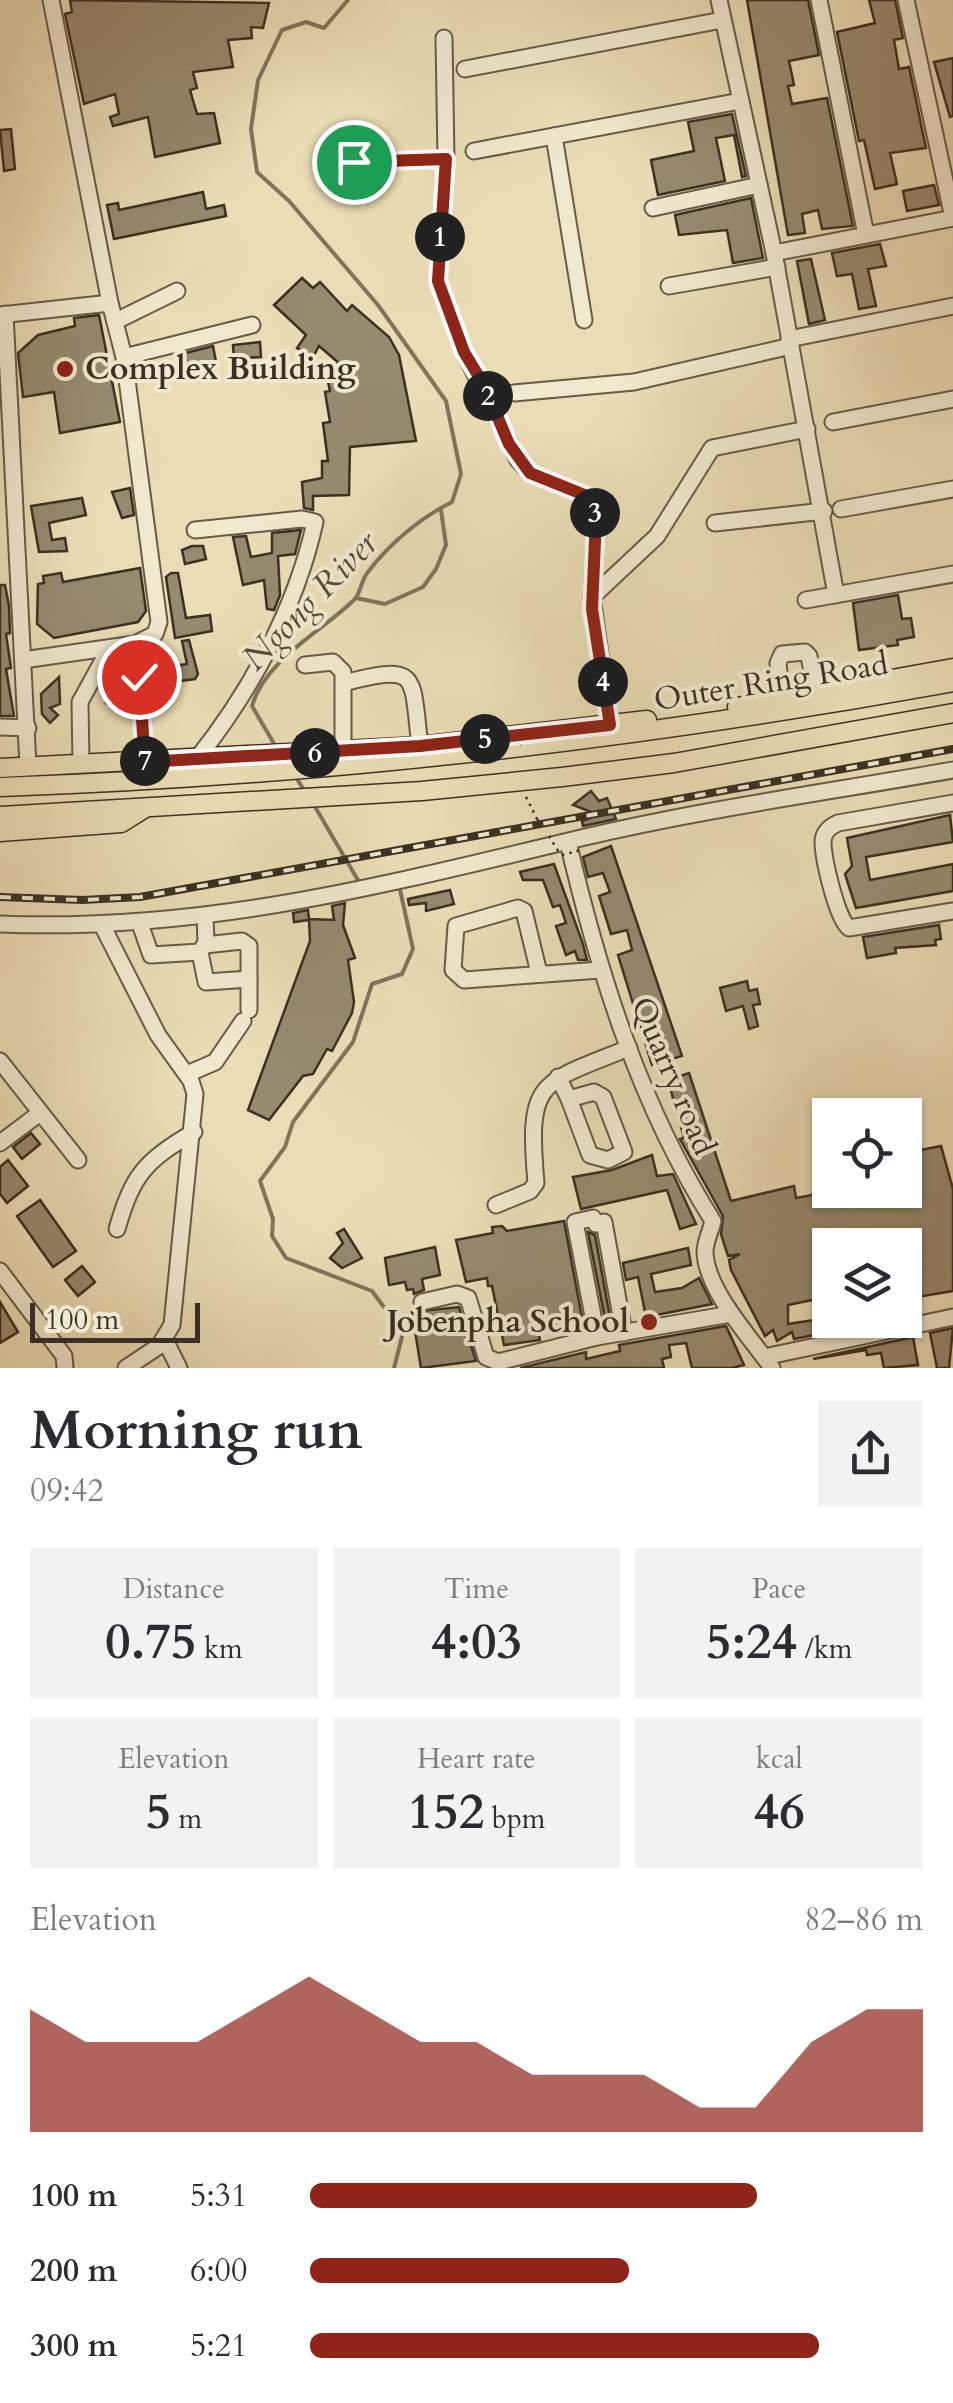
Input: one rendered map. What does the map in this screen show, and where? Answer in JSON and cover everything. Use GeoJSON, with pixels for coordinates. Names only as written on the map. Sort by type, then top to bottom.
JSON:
{"type":"FeatureCollection","features":[{"type":"Feature","properties":{"kind":"main road"},"geometry":{"type":"LineString","coordinates":[[0,787],[320,760],[343,751],[610,725],[727,709],[953,668]]}},
{"type":"Feature","properties":{"kind":"main road","name":"Outer Ring Road"},"geometry":{"type":"LineString","coordinates":[[320,760],[453,758],[703,724],[953,682]]}},
{"type":"Feature","properties":{"kind":"main road"},"geometry":{"type":"LineString","coordinates":[[703,724],[727,709]]}},
{"type":"Feature","properties":{"kind":"main road","name":"Outer Ring Road"},"geometry":{"type":"LineString","coordinates":[[0,816],[341,796],[674,763],[953,712]]}},
{"type":"Feature","properties":{"kind":"main road"},"geometry":{"type":"LineString","coordinates":[[425,745],[453,758]]}},
{"type":"Feature","properties":{"kind":"main road"},"geometry":{"type":"LineString","coordinates":[[0,768],[196,760],[226,766]]}},
{"type":"Feature","properties":{"kind":"main road","name":"Outer Ring Road"},"geometry":{"type":"LineString","coordinates":[[0,832],[121,823],[145,808]]}},
{"type":"Feature","properties":{"kind":"street"},"geometry":{"type":"LineString","coordinates":[[22,660],[136,644],[154,634],[159,622],[124,358],[51,0]]}},
{"type":"Feature","properties":{"kind":"street"},"geometry":{"type":"LineString","coordinates":[[718,0],[775,260],[824,511],[836,596]]}},
{"type":"Feature","properties":{"kind":"street"},"geometry":{"type":"LineString","coordinates":[[820,0],[866,235]]}},
{"type":"Feature","properties":{"kind":"street"},"geometry":{"type":"LineString","coordinates":[[669,286],[866,235],[953,218],[906,0]]}},
{"type":"Feature","properties":{"kind":"street"},"geometry":{"type":"LineString","coordinates":[[466,69],[722,20]]}},
{"type":"Feature","properties":{"kind":"street"},"geometry":{"type":"LineString","coordinates":[[444,38],[446,159],[438,281],[445,306],[518,460],[530,473],[592,498],[596,518],[592,596],[610,725]]}},
{"type":"Feature","properties":{"kind":"street"},"geometry":{"type":"LineString","coordinates":[[474,151],[740,101]]}},
{"type":"Feature","properties":{"kind":"street"},"geometry":{"type":"LineString","coordinates":[[554,136],[584,320]]}},
{"type":"Feature","properties":{"kind":"street"},"geometry":{"type":"LineString","coordinates":[[354,162],[446,159]]}},
{"type":"Feature","properties":{"kind":"street"},"geometry":{"type":"LineString","coordinates":[[653,208],[758,185]]}},
{"type":"Feature","properties":{"kind":"street"},"geometry":{"type":"LineString","coordinates":[[116,320],[177,290]]}},
{"type":"Feature","properties":{"kind":"street"},"geometry":{"type":"LineString","coordinates":[[28,766],[3,314],[110,303]]}},
{"type":"Feature","properties":{"kind":"street"},"geometry":{"type":"LineString","coordinates":[[514,392],[634,382],[953,306]]}},
{"type":"Feature","properties":{"kind":"street"},"geometry":{"type":"LineString","coordinates":[[124,358],[252,325]]}},
{"type":"Feature","properties":{"kind":"street"},"geometry":{"type":"LineString","coordinates":[[834,422],[953,399]]}},
{"type":"Feature","properties":{"kind":"street"},"geometry":{"type":"LineString","coordinates":[[592,596],[657,536],[712,448],[808,430]]}},
{"type":"Feature","properties":{"kind":"street"},"geometry":{"type":"LineString","coordinates":[[841,509],[953,489]]}},
{"type":"Feature","properties":{"kind":"street"},"geometry":{"type":"LineString","coordinates":[[715,522],[824,511]]}},
{"type":"Feature","properties":{"kind":"street"},"geometry":{"type":"LineString","coordinates":[[195,530],[297,519],[315,522],[302,580],[234,713],[196,760]]}},
{"type":"Feature","properties":{"kind":"street"},"geometry":{"type":"LineString","coordinates":[[806,600],[953,574]]}},
{"type":"Feature","properties":{"kind":"street"},"geometry":{"type":"LineString","coordinates":[[782,698],[778,662],[782,654],[805,652],[810,656],[816,692]]}},
{"type":"Feature","properties":{"kind":"street"},"geometry":{"type":"LineString","coordinates":[[82,764],[80,702],[102,662],[123,657],[139,677],[145,762]]}},
{"type":"Feature","properties":{"kind":"street"},"geometry":{"type":"LineString","coordinates":[[305,665],[333,662],[343,672],[343,751]]}},
{"type":"Feature","properties":{"kind":"street"},"geometry":{"type":"LineString","coordinates":[[344,683],[390,671],[402,675],[412,688],[425,745]]}},
{"type":"Feature","properties":{"kind":"street"},"geometry":{"type":"LineString","coordinates":[[0,728],[28,728]]}},
{"type":"Feature","properties":{"kind":"street"},"geometry":{"type":"LineString","coordinates":[[0,924],[103,927],[300,902],[953,770]]}},
{"type":"Feature","properties":{"kind":"street"},"geometry":{"type":"LineString","coordinates":[[953,803],[838,823],[828,828],[823,841],[839,918],[849,928],[953,912]]}},
{"type":"Feature","properties":{"kind":"street","name":"Quarry road"},"geometry":{"type":"LineString","coordinates":[[568,850],[600,970],[629,1048],[674,1158],[713,1221],[705,1252],[732,1314],[768,1362]]}},
{"type":"Feature","properties":{"kind":"street"},"geometry":{"type":"LineString","coordinates":[[539,973],[524,911],[518,908],[456,926],[453,970],[458,977],[600,970]]}},
{"type":"Feature","properties":{"kind":"street"},"geometry":{"type":"LineString","coordinates":[[205,916],[202,948],[206,982],[250,979]]}},
{"type":"Feature","properties":{"kind":"street"},"geometry":{"type":"LineString","coordinates":[[140,924],[151,955],[247,943],[250,979],[246,1015],[215,1062],[187,1074]]}},
{"type":"Feature","properties":{"kind":"street"},"geometry":{"type":"LineString","coordinates":[[103,927],[158,1035],[187,1074],[195,1094],[172,1325],[165,1340],[126,1368]]}},
{"type":"Feature","properties":{"kind":"street"},"geometry":{"type":"LineString","coordinates":[[496,1205],[534,1188],[532,1114],[544,1089],[558,1076],[629,1048]]}},
{"type":"Feature","properties":{"kind":"street"},"geometry":{"type":"LineString","coordinates":[[0,1061],[78,1160]]}},
{"type":"Feature","properties":{"kind":"street"},"geometry":{"type":"LineString","coordinates":[[558,1076],[590,1155],[608,1160],[624,1152],[600,1093],[569,1099]]}},
{"type":"Feature","properties":{"kind":"street"},"geometry":{"type":"LineString","coordinates":[[0,1093],[16,1081]]}},
{"type":"Feature","properties":{"kind":"street"},"geometry":{"type":"LineString","coordinates":[[0,1143],[40,1114]]}},
{"type":"Feature","properties":{"kind":"street"},"geometry":{"type":"LineString","coordinates":[[117,1229],[138,1172],[194,1132]]}},
{"type":"Feature","properties":{"kind":"street"},"geometry":{"type":"LineString","coordinates":[[598,1337],[576,1222],[593,1218],[596,1224],[604,1222],[624,1333]]}},
{"type":"Feature","properties":{"kind":"street"},"geometry":{"type":"LineString","coordinates":[[0,1271],[64,1356],[64,1368]]}},
{"type":"Feature","properties":{"kind":"street"},"geometry":{"type":"LineString","coordinates":[[422,1302],[458,1294],[468,1298],[486,1357],[498,1362],[598,1337],[732,1314]]}},
{"type":"Feature","properties":{"kind":"street"},"geometry":{"type":"LineString","coordinates":[[922,1320],[953,1317]]}},
{"type":"Feature","properties":{"kind":"street"},"geometry":{"type":"LineString","coordinates":[[768,1362],[843,1338]]}},
{"type":"Feature","properties":{"kind":"street"},"geometry":{"type":"LineString","coordinates":[[165,1340],[180,1368]]}},
{"type":"Feature","properties":{"kind":"path"},"geometry":{"type":"LineString","coordinates":[[519,728],[521,746]]}},
{"type":"Feature","properties":{"kind":"path"},"geometry":{"type":"LineString","coordinates":[[525,791],[526,803],[547,834],[568,850]]}},
{"type":"Feature","properties":{"kind":"building"},"geometry":{"type":"Polygon","coordinates":[[[70,0],[269,3],[263,28],[251,27],[252,38],[228,40],[233,67],[193,72],[197,88],[190,90],[197,114],[214,113],[220,143],[155,157],[148,117],[113,126],[110,117],[119,114],[115,94],[84,104],[65,14],[72,12],[70,0]]]}},
{"type":"Feature","properties":{"kind":"building"},"geometry":{"type":"Polygon","coordinates":[[[747,0],[808,0],[819,55],[789,61],[794,85],[788,86],[792,104],[827,98],[853,226],[822,229],[818,210],[802,214],[805,233],[788,235],[747,0]]]}},
{"type":"Feature","properties":{"kind":"building"},"geometry":{"type":"Polygon","coordinates":[[[869,0],[895,0],[903,38],[894,40],[899,69],[909,67],[926,148],[890,153],[897,184],[875,189],[864,140],[859,141],[837,32],[875,23],[869,0]]]}},
{"type":"Feature","properties":{"kind":"building"},"geometry":{"type":"Polygon","coordinates":[[[953,58],[953,116],[950,117],[934,62],[953,58]]]}},
{"type":"Feature","properties":{"kind":"building"},"geometry":{"type":"Polygon","coordinates":[[[732,114],[746,176],[742,177],[734,135],[716,138],[725,181],[658,195],[651,160],[694,151],[688,122],[732,114]]]}},
{"type":"Feature","properties":{"kind":"building"},"geometry":{"type":"Polygon","coordinates":[[[11,129],[15,169],[4,171],[0,130],[11,129]]]}},
{"type":"Feature","properties":{"kind":"building"},"geometry":{"type":"Polygon","coordinates":[[[934,185],[939,205],[907,211],[903,191],[934,185]]]}},
{"type":"Feature","properties":{"kind":"building"},"geometry":{"type":"Polygon","coordinates":[[[203,192],[206,209],[224,205],[226,216],[114,239],[107,205],[118,203],[119,210],[203,192]]]}},
{"type":"Feature","properties":{"kind":"building"},"geometry":{"type":"Polygon","coordinates":[[[751,198],[763,258],[733,263],[727,230],[679,235],[675,215],[751,198]]]}},
{"type":"Feature","properties":{"kind":"building"},"geometry":{"type":"Polygon","coordinates":[[[880,244],[886,266],[868,269],[876,306],[859,309],[852,274],[837,276],[832,253],[880,244]]]}},
{"type":"Feature","properties":{"kind":"building"},"geometry":{"type":"Polygon","coordinates":[[[811,259],[825,320],[809,324],[797,261],[811,259]]]}},
{"type":"Feature","properties":{"kind":"building"},"geometry":{"type":"Polygon","coordinates":[[[302,278],[313,288],[320,282],[347,311],[352,305],[389,337],[399,355],[416,441],[350,447],[349,495],[313,496],[313,510],[304,508],[302,482],[322,478],[322,461],[328,461],[323,423],[330,422],[325,392],[330,391],[325,368],[340,364],[319,346],[313,357],[297,348],[306,335],[274,305],[302,278]]]}},
{"type":"Feature","properties":{"kind":"building","name":"Complex Building"},"geometry":{"type":"Polygon","coordinates":[[[99,315],[120,422],[60,433],[54,392],[23,397],[18,353],[38,335],[75,326],[74,318],[99,315]]]}},
{"type":"Feature","properties":{"kind":"building"},"geometry":{"type":"Polygon","coordinates":[[[260,342],[261,357],[234,359],[233,345],[260,342]]]}},
{"type":"Feature","properties":{"kind":"building"},"geometry":{"type":"Polygon","coordinates":[[[213,346],[217,367],[182,374],[178,355],[213,346]]]}},
{"type":"Feature","properties":{"kind":"building"},"geometry":{"type":"Polygon","coordinates":[[[130,488],[134,515],[122,518],[112,492],[130,488]]]}},
{"type":"Feature","properties":{"kind":"building"},"geometry":{"type":"Polygon","coordinates":[[[82,498],[86,515],[49,523],[52,540],[65,538],[67,551],[39,552],[31,506],[82,498]]]}},
{"type":"Feature","properties":{"kind":"building"},"geometry":{"type":"Polygon","coordinates":[[[301,530],[295,554],[278,556],[280,595],[274,610],[267,609],[264,580],[243,585],[233,537],[246,536],[251,557],[272,553],[272,533],[301,530]]]}},
{"type":"Feature","properties":{"kind":"building"},"geometry":{"type":"Polygon","coordinates":[[[203,546],[206,559],[185,564],[182,550],[203,546]]]}},
{"type":"Feature","properties":{"kind":"building"},"geometry":{"type":"Polygon","coordinates":[[[140,568],[146,611],[138,622],[54,638],[37,624],[38,584],[44,583],[43,576],[61,573],[63,582],[140,568]]]}},
{"type":"Feature","properties":{"kind":"building"},"geometry":{"type":"Polygon","coordinates":[[[178,573],[186,618],[210,615],[212,631],[175,638],[166,577],[178,573]]]}},
{"type":"Feature","properties":{"kind":"building"},"geometry":{"type":"Polygon","coordinates":[[[0,585],[5,585],[9,606],[10,633],[6,634],[11,668],[6,669],[14,716],[0,716],[0,585]]]}},
{"type":"Feature","properties":{"kind":"building"},"geometry":{"type":"Polygon","coordinates":[[[898,595],[902,619],[911,618],[914,637],[897,640],[898,645],[859,650],[853,603],[898,595]]]}},
{"type":"Feature","properties":{"kind":"building"},"geometry":{"type":"Polygon","coordinates":[[[189,640],[198,674],[195,679],[164,683],[161,668],[187,664],[182,641],[189,640]]]}},
{"type":"Feature","properties":{"kind":"building"},"geometry":{"type":"Polygon","coordinates":[[[119,670],[127,699],[106,703],[103,684],[109,672],[119,670]]]}},
{"type":"Feature","properties":{"kind":"building"},"geometry":{"type":"Polygon","coordinates":[[[59,677],[60,704],[50,708],[58,715],[50,723],[42,714],[41,694],[59,677]]]}},
{"type":"Feature","properties":{"kind":"building"},"geometry":{"type":"Polygon","coordinates":[[[591,791],[599,801],[607,798],[616,819],[583,826],[582,821],[599,815],[573,805],[591,791]]]}},
{"type":"Feature","properties":{"kind":"building"},"geometry":{"type":"Polygon","coordinates":[[[950,815],[953,842],[866,857],[870,880],[953,864],[953,891],[856,908],[845,874],[852,866],[847,838],[950,815]]]}},
{"type":"Feature","properties":{"kind":"building"},"geometry":{"type":"Polygon","coordinates":[[[611,846],[682,1056],[652,1065],[618,955],[632,950],[627,930],[611,934],[599,896],[610,892],[603,873],[588,877],[583,857],[611,846]]]}},
{"type":"Feature","properties":{"kind":"building"},"geometry":{"type":"Polygon","coordinates":[[[554,864],[587,960],[578,960],[575,951],[566,955],[556,926],[566,923],[560,905],[553,907],[543,880],[523,880],[520,872],[554,864]]]}},
{"type":"Feature","properties":{"kind":"building"},"geometry":{"type":"Polygon","coordinates":[[[450,890],[454,904],[426,911],[426,903],[409,905],[408,899],[450,890]]]}},
{"type":"Feature","properties":{"kind":"building"},"geometry":{"type":"Polygon","coordinates":[[[345,903],[343,925],[355,958],[348,960],[352,1013],[332,1051],[327,1049],[313,1074],[303,1076],[269,1120],[248,1110],[310,941],[309,920],[294,922],[293,913],[308,910],[309,919],[334,920],[332,906],[345,903]]]}},
{"type":"Feature","properties":{"kind":"building"},"geometry":{"type":"Polygon","coordinates":[[[939,925],[941,939],[935,940],[936,945],[895,948],[896,953],[867,958],[863,937],[939,925]]]}},
{"type":"Feature","properties":{"kind":"building"},"geometry":{"type":"Polygon","coordinates":[[[747,981],[749,991],[757,989],[760,1004],[753,1005],[758,1026],[749,1029],[743,1006],[726,1011],[720,988],[747,981]]]}},
{"type":"Feature","properties":{"kind":"building"},"geometry":{"type":"Polygon","coordinates":[[[689,1073],[731,1201],[794,1186],[796,1198],[812,1195],[812,1208],[922,1208],[922,1150],[941,1146],[953,1189],[953,1291],[922,1296],[922,1228],[812,1228],[812,1300],[788,1305],[788,1324],[812,1320],[812,1335],[794,1339],[792,1332],[777,1341],[773,1330],[765,1336],[731,1270],[729,1260],[740,1254],[728,1256],[721,1234],[723,1216],[680,1139],[684,1138],[668,1080],[689,1073]]]}},
{"type":"Feature","properties":{"kind":"building"},"geometry":{"type":"Polygon","coordinates":[[[31,1133],[40,1144],[22,1159],[13,1147],[31,1133]]]}},
{"type":"Feature","properties":{"kind":"building"},"geometry":{"type":"Polygon","coordinates":[[[652,1155],[657,1176],[673,1174],[696,1224],[680,1229],[667,1190],[581,1209],[573,1177],[612,1170],[652,1155]]]}},
{"type":"Feature","properties":{"kind":"building"},"geometry":{"type":"Polygon","coordinates":[[[8,1160],[28,1186],[7,1203],[0,1194],[0,1167],[8,1160]]]}},
{"type":"Feature","properties":{"kind":"building"},"geometry":{"type":"Polygon","coordinates":[[[40,1200],[76,1251],[53,1267],[17,1216],[40,1200]]]}},
{"type":"Feature","properties":{"kind":"building"},"geometry":{"type":"Polygon","coordinates":[[[564,1221],[583,1323],[538,1332],[540,1340],[504,1345],[492,1286],[488,1286],[487,1278],[466,1282],[456,1240],[493,1233],[492,1227],[502,1226],[507,1231],[564,1221]]]}},
{"type":"Feature","properties":{"kind":"building"},"geometry":{"type":"Polygon","coordinates":[[[344,1229],[362,1258],[342,1268],[330,1258],[343,1243],[337,1233],[344,1229]]]}},
{"type":"Feature","properties":{"kind":"building"},"geometry":{"type":"Polygon","coordinates":[[[588,1232],[595,1235],[611,1323],[606,1324],[588,1232]]]}},
{"type":"Feature","properties":{"kind":"building"},"geometry":{"type":"Polygon","coordinates":[[[435,1247],[440,1275],[422,1279],[424,1290],[414,1294],[413,1289],[407,1290],[405,1282],[389,1285],[385,1258],[435,1247]]]}},
{"type":"Feature","properties":{"kind":"building"},"geometry":{"type":"Polygon","coordinates":[[[688,1248],[691,1265],[651,1274],[655,1292],[682,1288],[699,1278],[712,1304],[646,1317],[638,1277],[626,1280],[623,1263],[688,1248]]]}},
{"type":"Feature","properties":{"kind":"building"},"geometry":{"type":"Polygon","coordinates":[[[82,1266],[95,1282],[78,1296],[65,1280],[82,1266]]]}},
{"type":"Feature","properties":{"kind":"building"},"geometry":{"type":"Polygon","coordinates":[[[0,1302],[18,1332],[0,1343],[0,1302]]]}},
{"type":"Feature","properties":{"kind":"building"},"geometry":{"type":"Polygon","coordinates":[[[459,1307],[476,1361],[421,1368],[412,1312],[459,1307]]]}},
{"type":"Feature","properties":{"kind":"building"},"geometry":{"type":"Polygon","coordinates":[[[726,1326],[744,1365],[692,1368],[686,1343],[669,1345],[671,1357],[662,1359],[664,1368],[520,1368],[586,1352],[586,1359],[620,1351],[619,1345],[726,1326]]]}},
{"type":"Feature","properties":{"kind":"building"},"geometry":{"type":"Polygon","coordinates":[[[953,1328],[949,1368],[937,1368],[930,1333],[953,1328]]]}},
{"type":"Feature","properties":{"kind":"building"},"geometry":{"type":"Polygon","coordinates":[[[913,1338],[918,1365],[884,1368],[881,1353],[867,1355],[866,1350],[813,1359],[913,1338]]]}},
{"type":"Feature","properties":{"kind":"waterway","name":"Ngong River"},"geometry":{"type":"LineString","coordinates":[[276,747],[252,706],[269,675],[354,600],[366,575],[395,542],[452,502],[461,474],[446,401],[378,305],[289,201],[257,172],[251,129],[258,80],[282,30],[306,22],[324,28],[348,0]]}},
{"type":"Feature","properties":{"kind":"waterway"},"geometry":{"type":"LineString","coordinates":[[356,598],[385,604],[423,587],[446,545],[441,510]]}},
{"type":"Feature","properties":{"kind":"waterway","name":"Ngong River"},"geometry":{"type":"LineString","coordinates":[[295,776],[306,793]]}},
{"type":"Feature","properties":{"kind":"waterway","name":"Ngong River"},"geometry":{"type":"LineString","coordinates":[[314,805],[359,882]]}},
{"type":"Feature","properties":{"kind":"waterway","name":"Ngong River"},"geometry":{"type":"LineString","coordinates":[[394,1368],[403,1333],[372,1291],[286,1258],[272,1236],[273,1219],[260,1181],[285,1147],[293,1122],[353,1042],[372,984],[402,974],[413,949],[399,885]]}},
{"type":"Feature","properties":{"kind":"railway"},"geometry":{"type":"LineString","coordinates":[[0,897],[140,897],[953,749]]}},
{"type":"Feature","properties":{"kind":"place","name":"Complex Building"},"geometry":{"type":"Point","coordinates":[65,369]}},
{"type":"Feature","properties":{"kind":"place","name":"Jobenpha School"},"geometry":{"type":"Point","coordinates":[649,1322]}},
{"type":"Feature","properties":{"kind":"route"},"geometry":{"type":"LineString","coordinates":[[139,677],[145,762],[420,746],[610,725],[592,609],[596,518],[592,498],[530,473],[518,460],[484,385],[464,352],[438,281],[446,159],[354,162]]}}]}
